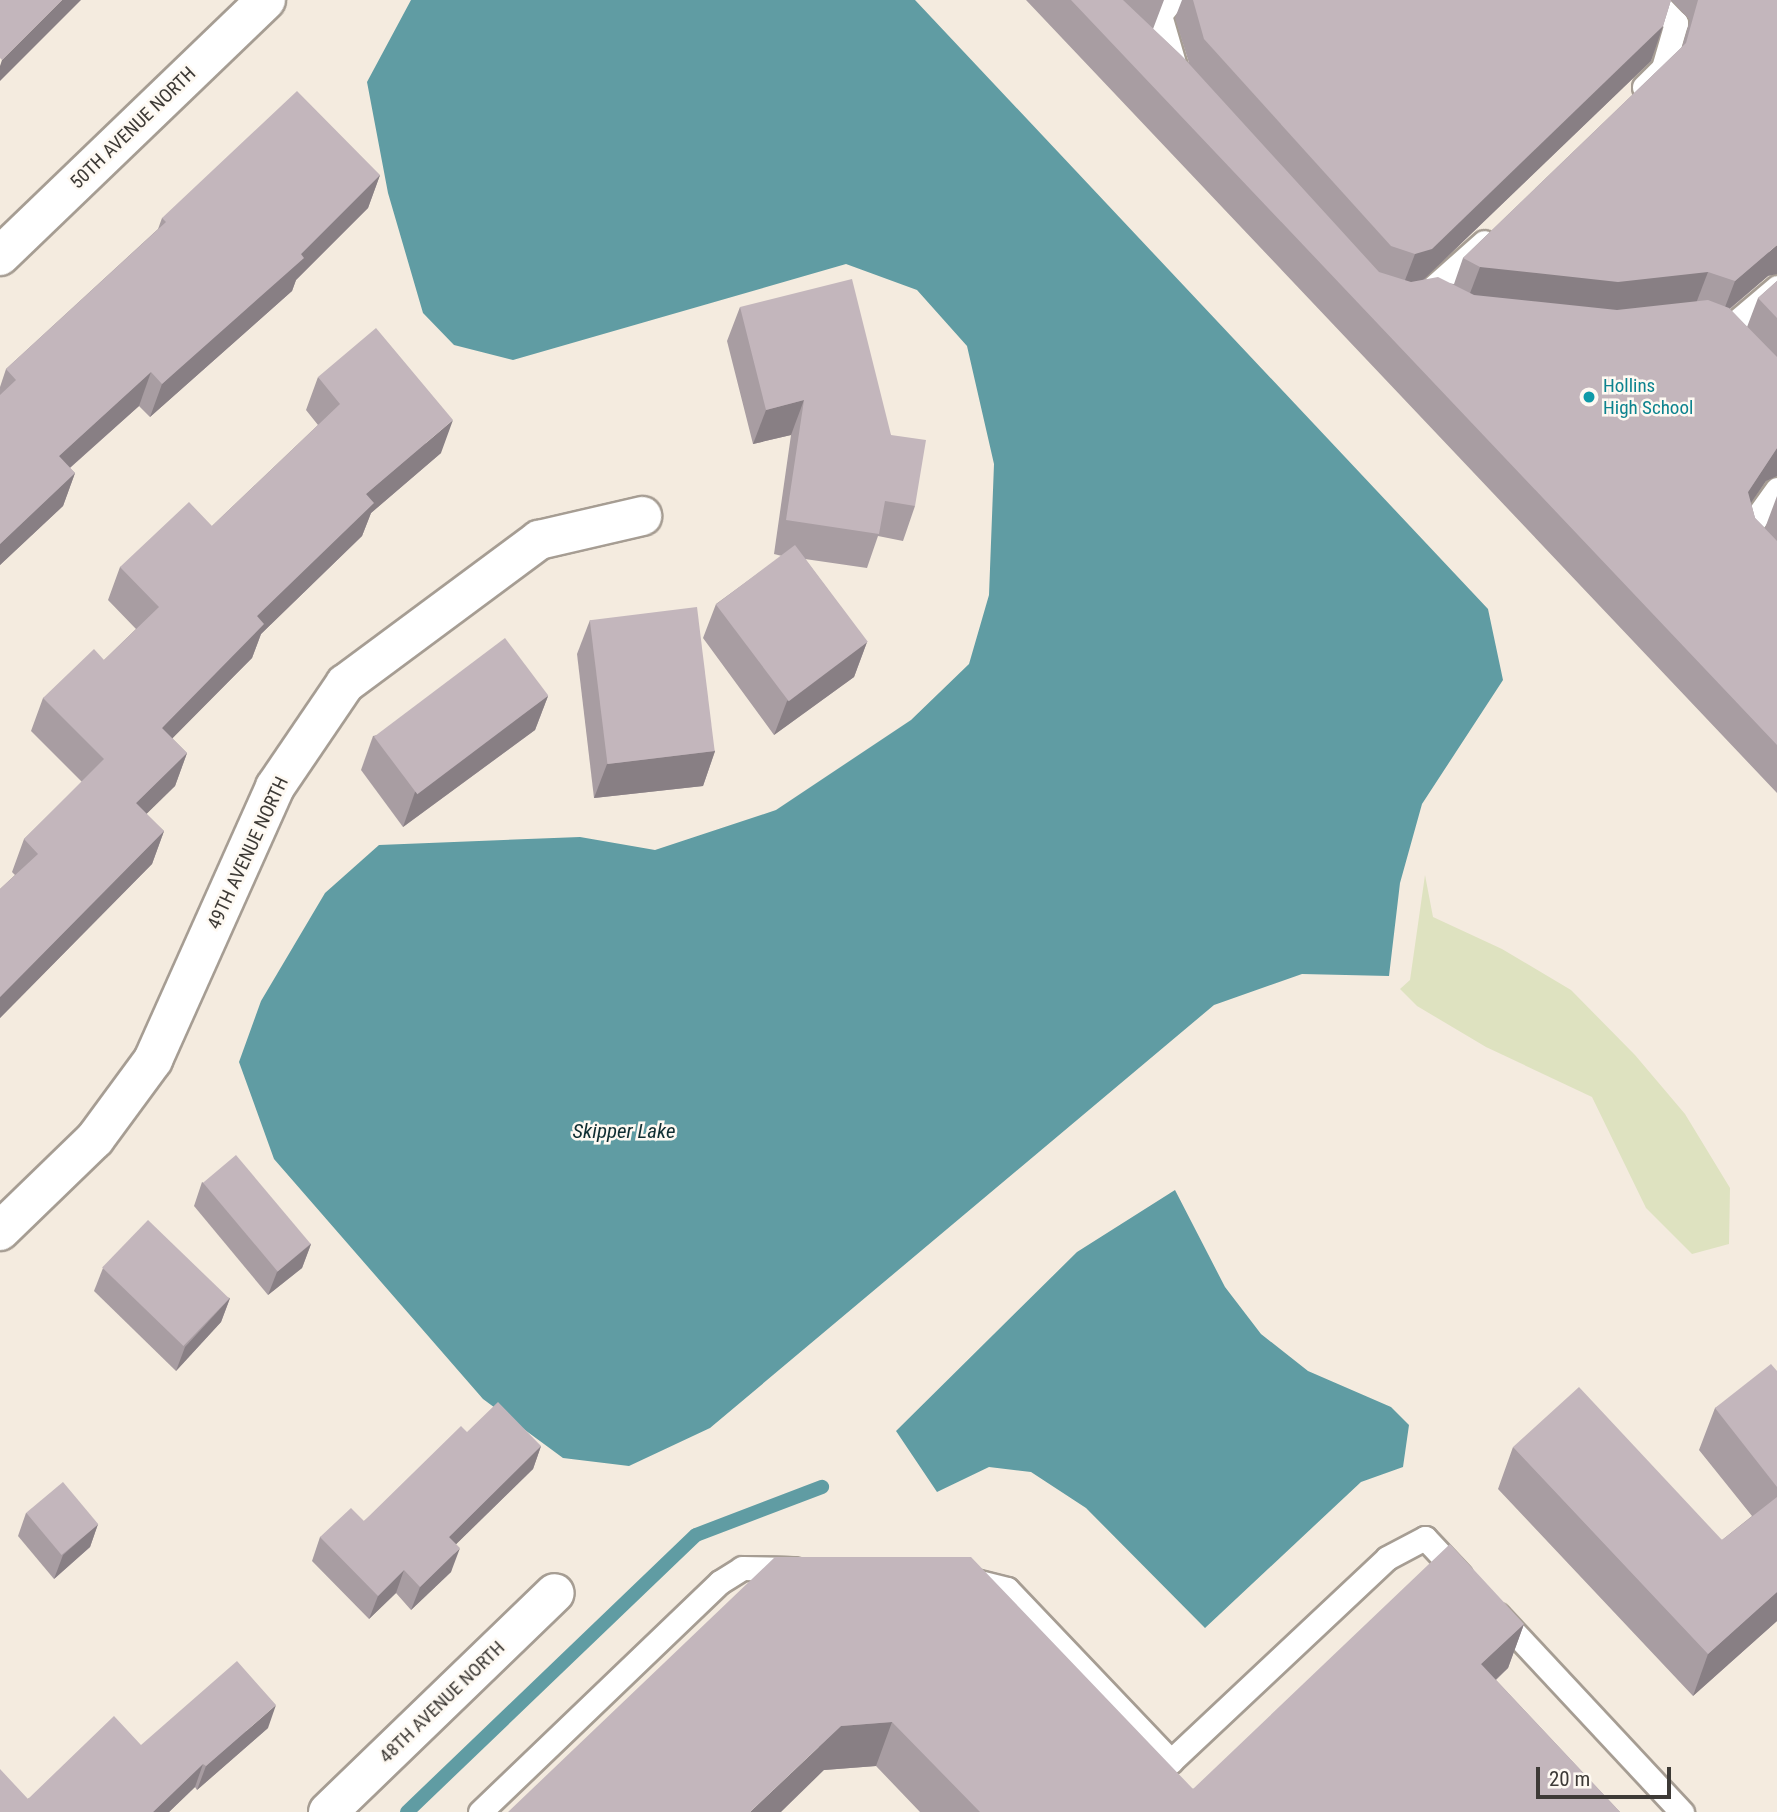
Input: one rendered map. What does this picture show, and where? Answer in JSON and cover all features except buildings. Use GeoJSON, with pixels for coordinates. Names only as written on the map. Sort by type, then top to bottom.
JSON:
{"type":"FeatureCollection","features":[{"type":"Feature","properties":{"kind":"street","name":"50TH AVENUE NORTH"},"geometry":{"type":"LineString","coordinates":[[0,256],[252,5]]}},
{"type":"Feature","properties":{"kind":"street","name":"49TH AVENUE NORTH"},"geometry":{"type":"LineString","coordinates":[[0,1231],[95,1139],[153,1060],[275,787],[345,684],[539,540],[642,516]]}},
{"type":"Feature","properties":{"kind":"street","name":"48TH AVENUE NORTH"},"geometry":{"type":"LineString","coordinates":[[328,1812],[555,1593]]}},
{"type":"Feature","properties":{"kind":"lane"},"geometry":{"type":"LineString","coordinates":[[1624,106],[1663,68],[1676,23],[1654,0]]}},
{"type":"Feature","properties":{"kind":"lane"},"geometry":{"type":"LineString","coordinates":[[1141,45],[1183,85],[1161,5]]}},
{"type":"Feature","properties":{"kind":"lane"},"geometry":{"type":"LineString","coordinates":[[1402,303],[1427,296],[1498,228]]}},
{"type":"Feature","properties":{"kind":"lane"},"geometry":{"type":"LineString","coordinates":[[1742,349],[1716,327],[1777,286]]}},
{"type":"Feature","properties":{"kind":"lane"},"geometry":{"type":"LineString","coordinates":[[1427,296],[1451,309]]}},
{"type":"Feature","properties":{"kind":"lane"},"geometry":{"type":"LineString","coordinates":[[1777,489],[1749,528],[1753,543],[1777,568]]}},
{"type":"Feature","properties":{"kind":"lane"},"geometry":{"type":"LineString","coordinates":[[953,1575],[1007,1589],[1171,1762],[1387,1558],[1425,1538],[1682,1812]]}},
{"type":"Feature","properties":{"kind":"lane"},"geometry":{"type":"LineString","coordinates":[[480,1812],[720,1582],[742,1568],[821,1570]]}},
{"type":"Feature","properties":{"kind":"green space"},"geometry":{"type":"Polygon","coordinates":[[[1425,875],[1433,917],[1502,949],[1571,990],[1635,1055],[1685,1114],[1730,1188],[1729,1244],[1692,1254],[1646,1208],[1592,1097],[1486,1047],[1417,1006],[1400,989],[1410,980],[1425,875]]]}},
{"type":"Feature","properties":{"kind":"water","name":"Skipper Lake"},"geometry":{"type":"Polygon","coordinates":[[[411,0],[915,0],[1488,609],[1503,680],[1422,804],[1400,883],[1389,976],[1302,974],[1214,1005],[710,1428],[629,1466],[563,1458],[483,1399],[274,1159],[239,1062],[261,1001],[325,893],[379,845],[580,837],[655,850],[776,810],[911,720],[969,664],[989,595],[994,464],[967,346],[917,290],[846,264],[513,360],[454,345],[423,313],[388,193],[367,82],[411,0]]]}},
{"type":"Feature","properties":{"kind":"water"},"geometry":{"type":"Polygon","coordinates":[[[1175,1190],[1225,1287],[1261,1334],[1308,1371],[1391,1407],[1409,1425],[1403,1467],[1361,1482],[1205,1628],[1086,1508],[1031,1472],[989,1467],[937,1492],[896,1431],[1077,1252],[1175,1190]]]}},
{"type":"Feature","properties":{"kind":"waterway"},"geometry":{"type":"LineString","coordinates":[[407,1812],[696,1535],[822,1487]]}},
{"type":"Feature","properties":{"kind":"place","name":"Hollins High School"},"geometry":{"type":"Point","coordinates":[1589,397]}}]}
